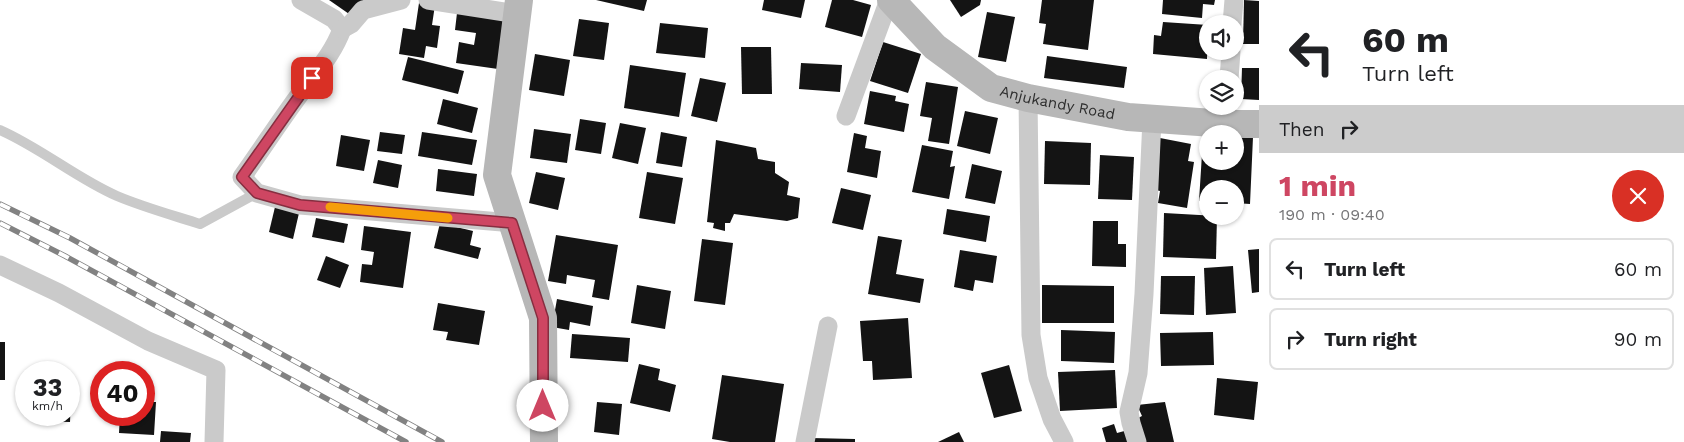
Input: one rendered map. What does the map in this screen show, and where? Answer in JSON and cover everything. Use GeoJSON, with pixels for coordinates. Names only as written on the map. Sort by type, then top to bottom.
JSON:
{"type":"FeatureCollection","features":[{"type":"Feature","properties":{"kind":"street"},"geometry":{"type":"LineString","coordinates":[[301,0],[334,19],[342,29]]}},
{"type":"Feature","properties":{"kind":"street"},"geometry":{"type":"LineString","coordinates":[[401,0],[363,10],[351,24],[342,29],[337,43],[324,64],[301,93],[242,177],[257,193],[300,205],[512,223]]}},
{"type":"Feature","properties":{"kind":"street"},"geometry":{"type":"LineString","coordinates":[[428,0],[518,7],[496,174],[543,318],[544,442]]}},
{"type":"Feature","properties":{"kind":"street"},"geometry":{"type":"LineString","coordinates":[[846,116],[890,0]]}},
{"type":"Feature","properties":{"kind":"street","name":"Anjukandy Road"},"geometry":{"type":"LineString","coordinates":[[890,0],[935,47],[991,88],[1028,98],[1128,117],[1152,119],[1227,115],[1259,124]]}},
{"type":"Feature","properties":{"kind":"street"},"geometry":{"type":"LineString","coordinates":[[1233,15],[1234,0]]}},
{"type":"Feature","properties":{"kind":"street"},"geometry":{"type":"LineString","coordinates":[[1028,98],[1031,335],[1038,378],[1052,419],[1064,442]]}},
{"type":"Feature","properties":{"kind":"street"},"geometry":{"type":"LineString","coordinates":[[1137,442],[1129,412],[1138,373],[1144,294],[1152,119]]}},
{"type":"Feature","properties":{"kind":"street"},"geometry":{"type":"LineString","coordinates":[[0,265],[59,293],[148,341],[216,370],[214,442]]}},
{"type":"Feature","properties":{"kind":"street"},"geometry":{"type":"LineString","coordinates":[[805,442],[828,326]]}},
{"type":"Feature","properties":{"kind":"lane"},"geometry":{"type":"LineString","coordinates":[[0,130],[116,196],[200,224],[257,193]]}},
{"type":"Feature","properties":{"kind":"building"},"geometry":{"type":"Polygon","coordinates":[[[329,0],[364,0],[352,16],[329,0]]]}},
{"type":"Feature","properties":{"kind":"building"},"geometry":{"type":"Polygon","coordinates":[[[596,0],[647,0],[644,11],[596,0]]]}},
{"type":"Feature","properties":{"kind":"building"},"geometry":{"type":"Polygon","coordinates":[[[764,0],[805,0],[801,18],[762,10],[764,0]]]}},
{"type":"Feature","properties":{"kind":"building"},"geometry":{"type":"Polygon","coordinates":[[[832,0],[853,0],[871,5],[862,37],[825,27],[832,0]]]}},
{"type":"Feature","properties":{"kind":"building"},"geometry":{"type":"Polygon","coordinates":[[[950,0],[981,0],[980,5],[961,17],[950,0]]]}},
{"type":"Feature","properties":{"kind":"building"},"geometry":{"type":"Polygon","coordinates":[[[1042,0],[1094,0],[1088,50],[1043,44],[1046,24],[1039,23],[1042,0]]]}},
{"type":"Feature","properties":{"kind":"building"},"geometry":{"type":"Polygon","coordinates":[[[1163,0],[1215,0],[1214,5],[1203,4],[1202,15],[1199,15],[1199,18],[1162,14],[1163,0]]]}},
{"type":"Feature","properties":{"kind":"building"},"geometry":{"type":"Polygon","coordinates":[[[1244,0],[1259,1],[1259,44],[1244,44],[1244,0]]]}},
{"type":"Feature","properties":{"kind":"building"},"geometry":{"type":"Polygon","coordinates":[[[419,3],[435,5],[432,25],[440,26],[437,48],[426,46],[424,58],[399,54],[403,28],[415,30],[419,3]]]}},
{"type":"Feature","properties":{"kind":"building"},"geometry":{"type":"Polygon","coordinates":[[[987,12],[1015,17],[1006,62],[978,57],[987,12]]]}},
{"type":"Feature","properties":{"kind":"building"},"geometry":{"type":"Polygon","coordinates":[[[457,13],[506,21],[498,69],[456,63],[459,42],[474,45],[476,33],[455,30],[457,13]]]}},
{"type":"Feature","properties":{"kind":"building"},"geometry":{"type":"Polygon","coordinates":[[[579,19],[609,23],[604,60],[573,56],[579,19]]]}},
{"type":"Feature","properties":{"kind":"building"},"geometry":{"type":"Polygon","coordinates":[[[1163,22],[1199,24],[1199,58],[1153,54],[1154,35],[1161,36],[1163,22]]]}},
{"type":"Feature","properties":{"kind":"building"},"geometry":{"type":"Polygon","coordinates":[[[660,23],[708,28],[705,58],[656,53],[660,23]]]}},
{"type":"Feature","properties":{"kind":"building"},"geometry":{"type":"Polygon","coordinates":[[[883,42],[921,54],[908,93],[870,81],[883,42]]]}},
{"type":"Feature","properties":{"kind":"building"},"geometry":{"type":"Polygon","coordinates":[[[741,47],[771,47],[772,94],[742,94],[741,47]]]}},
{"type":"Feature","properties":{"kind":"building"},"geometry":{"type":"Polygon","coordinates":[[[535,54],[570,60],[564,96],[529,90],[535,54]]]}},
{"type":"Feature","properties":{"kind":"building"},"geometry":{"type":"Polygon","coordinates":[[[1047,56],[1127,67],[1124,88],[1044,78],[1047,56]]]}},
{"type":"Feature","properties":{"kind":"building"},"geometry":{"type":"Polygon","coordinates":[[[408,57],[464,71],[458,94],[402,80],[408,57]]]}},
{"type":"Feature","properties":{"kind":"building"},"geometry":{"type":"Polygon","coordinates":[[[801,63],[842,65],[840,92],[799,89],[801,63]]]}},
{"type":"Feature","properties":{"kind":"building"},"geometry":{"type":"Polygon","coordinates":[[[630,65],[686,73],[679,117],[624,108],[630,65]]]}},
{"type":"Feature","properties":{"kind":"building"},"geometry":{"type":"Polygon","coordinates":[[[1242,68],[1259,68],[1259,100],[1244,99],[1244,70],[1242,68]]]}},
{"type":"Feature","properties":{"kind":"building"},"geometry":{"type":"Polygon","coordinates":[[[700,78],[726,83],[717,122],[691,116],[700,78]]]}},
{"type":"Feature","properties":{"kind":"building"},"geometry":{"type":"Polygon","coordinates":[[[926,82],[958,87],[949,144],[928,141],[932,118],[920,116],[926,82]]]}},
{"type":"Feature","properties":{"kind":"building"},"geometry":{"type":"Polygon","coordinates":[[[870,91],[896,96],[895,101],[909,104],[904,132],[864,124],[870,91]]]}},
{"type":"Feature","properties":{"kind":"building"},"geometry":{"type":"Polygon","coordinates":[[[443,99],[478,108],[472,133],[437,124],[443,99]]]}},
{"type":"Feature","properties":{"kind":"building"},"geometry":{"type":"Polygon","coordinates":[[[965,111],[998,118],[990,154],[957,146],[965,111]]]}},
{"type":"Feature","properties":{"kind":"building"},"geometry":{"type":"Polygon","coordinates":[[[580,119],[606,123],[601,154],[575,150],[580,119]]]}},
{"type":"Feature","properties":{"kind":"building"},"geometry":{"type":"Polygon","coordinates":[[[620,123],[646,128],[638,164],[612,158],[620,123]]]}},
{"type":"Feature","properties":{"kind":"building"},"geometry":{"type":"Polygon","coordinates":[[[534,129],[571,134],[567,163],[530,158],[534,129]]]}},
{"type":"Feature","properties":{"kind":"building"},"geometry":{"type":"Polygon","coordinates":[[[380,132],[405,135],[402,154],[377,151],[380,132]]]}},
{"type":"Feature","properties":{"kind":"building"},"geometry":{"type":"Polygon","coordinates":[[[422,132],[477,140],[472,165],[418,156],[422,132]]]}},
{"type":"Feature","properties":{"kind":"building"},"geometry":{"type":"Polygon","coordinates":[[[661,132],[687,137],[682,167],[656,163],[661,132]]]}},
{"type":"Feature","properties":{"kind":"building"},"geometry":{"type":"Polygon","coordinates":[[[854,133],[867,136],[865,148],[881,151],[877,178],[847,172],[854,133]]]}},
{"type":"Feature","properties":{"kind":"building"},"geometry":{"type":"Polygon","coordinates":[[[341,135],[370,140],[364,171],[336,166],[341,135]]]}},
{"type":"Feature","properties":{"kind":"building"},"geometry":{"type":"Polygon","coordinates":[[[1244,136],[1253,137],[1250,204],[1244,204],[1244,180],[1200,180],[1201,170],[1244,170],[1244,136]]]}},
{"type":"Feature","properties":{"kind":"building"},"geometry":{"type":"Polygon","coordinates":[[[1160,138],[1191,144],[1188,161],[1194,162],[1187,208],[1158,203],[1160,191],[1151,189],[1160,138]]]}},
{"type":"Feature","properties":{"kind":"building"},"geometry":{"type":"Polygon","coordinates":[[[716,140],[756,148],[758,159],[775,162],[775,173],[789,182],[787,195],[800,198],[798,218],[787,221],[734,214],[730,223],[725,223],[725,231],[713,228],[714,223],[707,222],[716,140]]]}},
{"type":"Feature","properties":{"kind":"building"},"geometry":{"type":"Polygon","coordinates":[[[1045,141],[1091,143],[1090,185],[1044,184],[1045,141]]]}},
{"type":"Feature","properties":{"kind":"building"},"geometry":{"type":"Polygon","coordinates":[[[922,145],[953,151],[950,167],[955,166],[949,199],[912,192],[922,145]]]}},
{"type":"Feature","properties":{"kind":"building"},"geometry":{"type":"Polygon","coordinates":[[[1100,155],[1134,157],[1132,200],[1098,199],[1100,155]]]}},
{"type":"Feature","properties":{"kind":"building"},"geometry":{"type":"Polygon","coordinates":[[[378,160],[402,165],[398,188],[373,183],[378,160]]]}},
{"type":"Feature","properties":{"kind":"building"},"geometry":{"type":"Polygon","coordinates":[[[972,164],[1002,171],[995,204],[965,198],[972,164]]]}},
{"type":"Feature","properties":{"kind":"building"},"geometry":{"type":"Polygon","coordinates":[[[438,169],[477,174],[474,196],[436,191],[438,169]]]}},
{"type":"Feature","properties":{"kind":"building"},"geometry":{"type":"Polygon","coordinates":[[[536,172],[565,178],[558,210],[529,203],[536,172]]]}},
{"type":"Feature","properties":{"kind":"building"},"geometry":{"type":"Polygon","coordinates":[[[647,172],[683,178],[675,224],[639,218],[647,172]]]}},
{"type":"Feature","properties":{"kind":"building"},"geometry":{"type":"Polygon","coordinates":[[[841,188],[871,195],[863,230],[832,223],[841,188]]]}},
{"type":"Feature","properties":{"kind":"building"},"geometry":{"type":"Polygon","coordinates":[[[275,207],[299,213],[293,239],[269,232],[275,207]]]}},
{"type":"Feature","properties":{"kind":"building"},"geometry":{"type":"Polygon","coordinates":[[[947,209],[990,216],[986,242],[943,234],[947,209]]]}},
{"type":"Feature","properties":{"kind":"building"},"geometry":{"type":"Polygon","coordinates":[[[1164,213],[1199,215],[1199,225],[1217,225],[1216,259],[1163,257],[1164,213]]]}},
{"type":"Feature","properties":{"kind":"building"},"geometry":{"type":"Polygon","coordinates":[[[316,218],[348,224],[344,243],[312,237],[316,218]]]}},
{"type":"Feature","properties":{"kind":"building"},"geometry":{"type":"Polygon","coordinates":[[[1093,221],[1118,221],[1118,244],[1126,244],[1126,267],[1092,266],[1093,221]]]}},
{"type":"Feature","properties":{"kind":"building"},"geometry":{"type":"Polygon","coordinates":[[[440,223],[473,231],[470,245],[481,248],[478,259],[434,248],[440,223]]]}},
{"type":"Feature","properties":{"kind":"building"},"geometry":{"type":"Polygon","coordinates":[[[364,226],[411,232],[403,288],[360,282],[362,264],[372,265],[374,252],[361,250],[364,226]]]}},
{"type":"Feature","properties":{"kind":"building"},"geometry":{"type":"Polygon","coordinates":[[[556,235],[618,245],[609,300],[592,297],[595,280],[567,275],[566,284],[548,281],[556,235]]]}},
{"type":"Feature","properties":{"kind":"building"},"geometry":{"type":"Polygon","coordinates":[[[878,236],[902,240],[896,274],[924,279],[920,303],[868,294],[878,236]]]}},
{"type":"Feature","properties":{"kind":"building"},"geometry":{"type":"Polygon","coordinates":[[[702,239],[733,243],[725,305],[694,301],[702,239]]]}},
{"type":"Feature","properties":{"kind":"building"},"geometry":{"type":"Polygon","coordinates":[[[1259,249],[1259,292],[1252,293],[1248,250],[1259,249]]]}},
{"type":"Feature","properties":{"kind":"building"},"geometry":{"type":"Polygon","coordinates":[[[960,250],[997,256],[993,283],[975,280],[973,291],[954,287],[960,250]]]}},
{"type":"Feature","properties":{"kind":"building"},"geometry":{"type":"Polygon","coordinates":[[[326,256],[349,265],[340,288],[317,280],[326,256]]]}},
{"type":"Feature","properties":{"kind":"building"},"geometry":{"type":"Polygon","coordinates":[[[1233,266],[1236,313],[1206,315],[1204,268],[1233,266]]]}},
{"type":"Feature","properties":{"kind":"building"},"geometry":{"type":"Polygon","coordinates":[[[1161,276],[1195,276],[1194,315],[1160,314],[1161,276]]]}},
{"type":"Feature","properties":{"kind":"building"},"geometry":{"type":"Polygon","coordinates":[[[637,285],[671,291],[665,329],[631,323],[637,285]]]}},
{"type":"Feature","properties":{"kind":"building"},"geometry":{"type":"Polygon","coordinates":[[[1042,285],[1114,286],[1114,323],[1042,323],[1042,285]]]}},
{"type":"Feature","properties":{"kind":"building"},"geometry":{"type":"Polygon","coordinates":[[[557,299],[593,306],[590,326],[570,322],[569,330],[552,327],[557,299]]]}},
{"type":"Feature","properties":{"kind":"building"},"geometry":{"type":"Polygon","coordinates":[[[438,303],[485,311],[479,345],[446,340],[448,332],[433,330],[438,303]]]}},
{"type":"Feature","properties":{"kind":"building"},"geometry":{"type":"Polygon","coordinates":[[[908,318],[912,378],[873,380],[872,361],[863,361],[860,321],[908,318]]]}},
{"type":"Feature","properties":{"kind":"building"},"geometry":{"type":"Polygon","coordinates":[[[1061,330],[1115,332],[1114,363],[1061,361],[1061,330]]]}},
{"type":"Feature","properties":{"kind":"building"},"geometry":{"type":"Polygon","coordinates":[[[1213,332],[1214,365],[1161,366],[1160,333],[1213,332]]]}},
{"type":"Feature","properties":{"kind":"building"},"geometry":{"type":"Polygon","coordinates":[[[572,334],[630,338],[628,362],[570,358],[572,334]]]}},
{"type":"Feature","properties":{"kind":"building"},"geometry":{"type":"Polygon","coordinates":[[[0,342],[5,342],[5,380],[0,380],[0,342]]]}},
{"type":"Feature","properties":{"kind":"building"},"geometry":{"type":"Polygon","coordinates":[[[639,364],[660,369],[658,380],[676,385],[670,412],[630,403],[639,364]]]}},
{"type":"Feature","properties":{"kind":"building"},"geometry":{"type":"Polygon","coordinates":[[[1009,365],[1022,411],[994,418],[981,373],[1009,365]]]}},
{"type":"Feature","properties":{"kind":"building"},"geometry":{"type":"Polygon","coordinates":[[[1115,370],[1117,408],[1060,411],[1058,372],[1115,370]]]}},
{"type":"Feature","properties":{"kind":"building"},"geometry":{"type":"Polygon","coordinates":[[[722,375],[784,384],[775,442],[730,442],[712,439],[722,375]]]}},
{"type":"Feature","properties":{"kind":"building"},"geometry":{"type":"Polygon","coordinates":[[[1217,378],[1258,382],[1254,420],[1214,415],[1217,378]]]}},
{"type":"Feature","properties":{"kind":"building"},"geometry":{"type":"Polygon","coordinates":[[[597,402],[622,404],[619,435],[594,432],[597,402]]]}},
{"type":"Feature","properties":{"kind":"building"},"geometry":{"type":"Polygon","coordinates":[[[1165,402],[1174,442],[1143,442],[1136,419],[1142,416],[1137,405],[1165,402]]]}},
{"type":"Feature","properties":{"kind":"building"},"geometry":{"type":"Polygon","coordinates":[[[1114,424],[1117,433],[1128,430],[1131,442],[1106,442],[1102,428],[1114,424]]]}},
{"type":"Feature","properties":{"kind":"building"},"geometry":{"type":"Polygon","coordinates":[[[119,426],[155,426],[154,435],[119,433],[119,426]]]}},
{"type":"Feature","properties":{"kind":"building"},"geometry":{"type":"Polygon","coordinates":[[[161,431],[191,433],[190,442],[160,442],[161,431]]]}},
{"type":"Feature","properties":{"kind":"building"},"geometry":{"type":"Polygon","coordinates":[[[959,432],[964,442],[938,442],[959,432]]]}},
{"type":"Feature","properties":{"kind":"building"},"geometry":{"type":"Polygon","coordinates":[[[811,438],[855,439],[855,442],[811,442],[811,438]]]}},
{"type":"Feature","properties":{"kind":"railway"},"geometry":{"type":"LineString","coordinates":[[0,204],[70,238],[442,442]]}},
{"type":"Feature","properties":{"kind":"railway"},"geometry":{"type":"LineString","coordinates":[[0,223],[65,256],[406,442]]}},
{"type":"Feature","properties":{"kind":"slow traffic"},"geometry":{"type":"LineString","coordinates":[[330,207],[448,218]]}},
{"type":"Feature","properties":{"kind":"route"},"geometry":{"type":"LineString","coordinates":[[312,78],[242,177],[257,193],[300,205],[512,223],[543,318],[543,406]]}}]}
